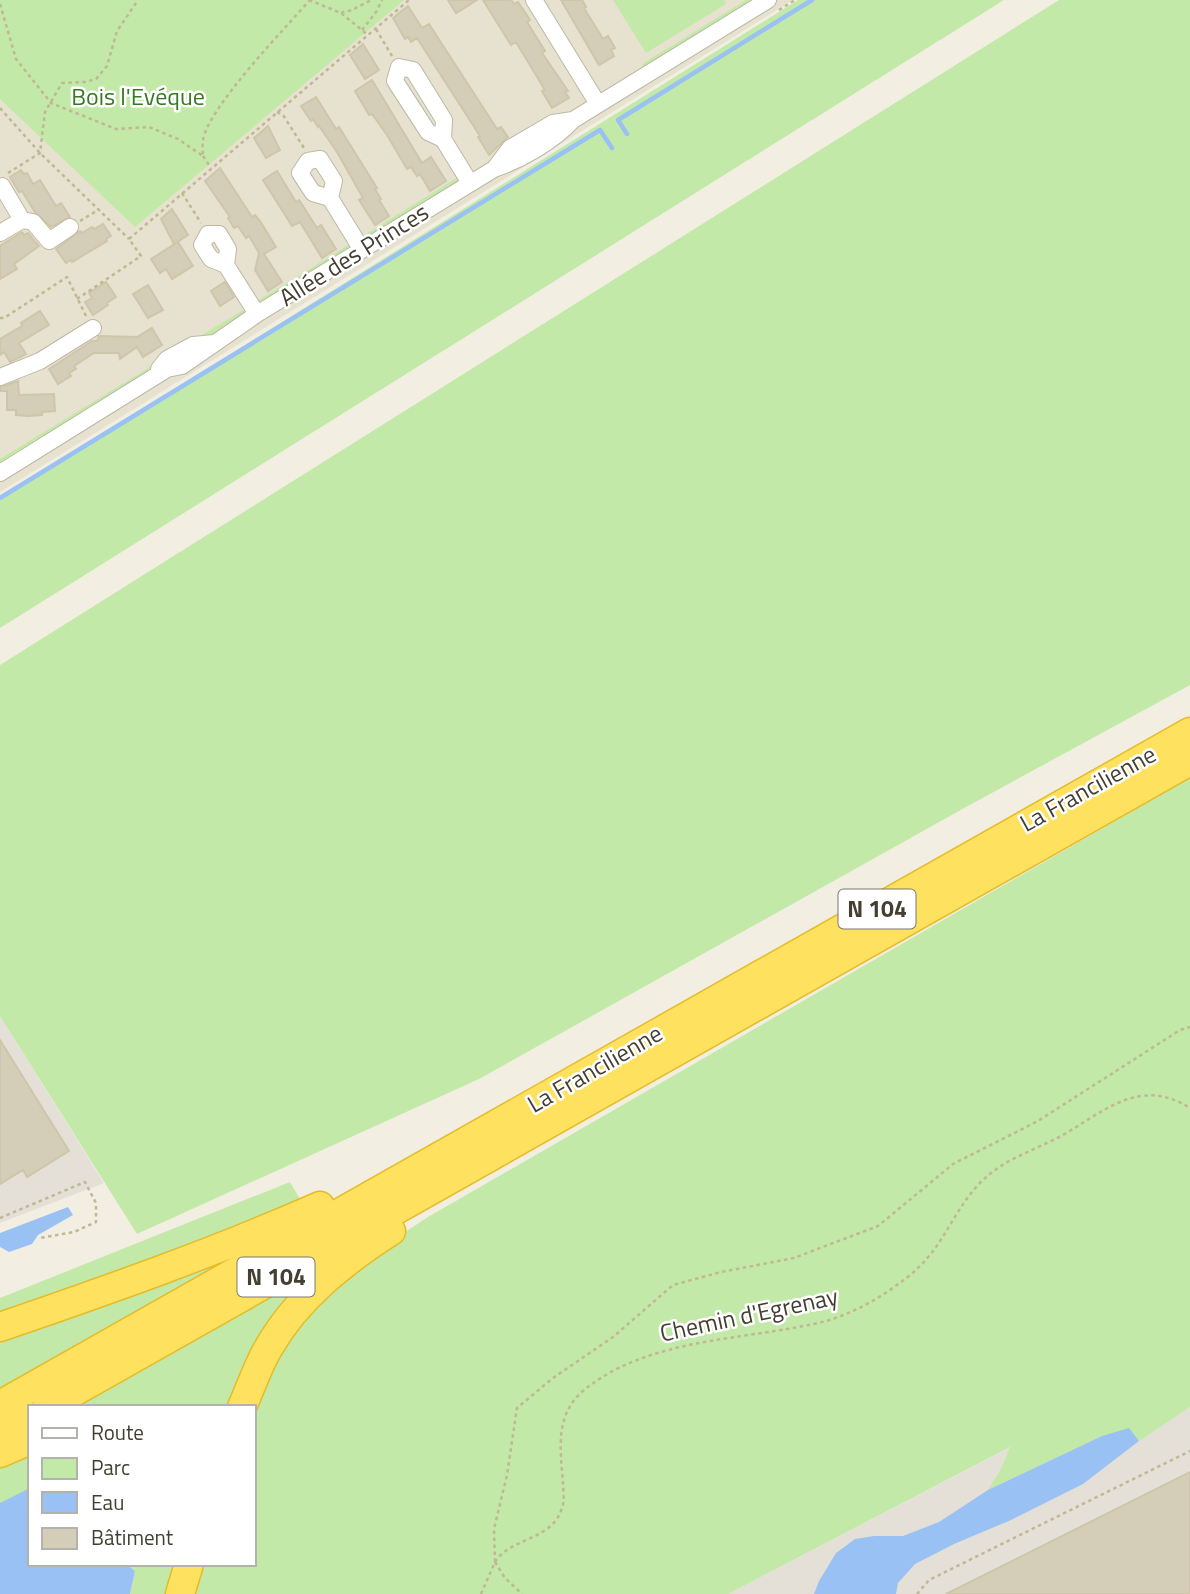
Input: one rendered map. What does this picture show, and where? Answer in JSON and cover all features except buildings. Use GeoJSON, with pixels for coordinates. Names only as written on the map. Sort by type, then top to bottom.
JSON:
{"type":"FeatureCollection","features":[{"type":"Feature","properties":{"kind":"highway","name":"La Francilienne"},"geometry":{"type":"LineString","coordinates":[[0,1405],[1190,732]]}},
{"type":"Feature","properties":{"kind":"highway","name":"La Francilienne"},"geometry":{"type":"LineString","coordinates":[[51,1405],[1190,761]]}},
{"type":"Feature","properties":{"kind":"highway"},"geometry":{"type":"LineString","coordinates":[[243,1405],[268,1347],[300,1305],[337,1269],[374,1241],[494,1168],[506,1148]]}},
{"type":"Feature","properties":{"kind":"highway"},"geometry":{"type":"LineString","coordinates":[[0,1327],[135,1281],[256,1235],[379,1178],[408,1175]]}},
{"type":"Feature","properties":{"kind":"highway"},"geometry":{"type":"LineString","coordinates":[[0,1434],[28,1418]]}},
{"type":"Feature","properties":{"kind":"highway"},"geometry":{"type":"LineString","coordinates":[[0,1453],[28,1441]]}},
{"type":"Feature","properties":{"kind":"highway"},"geometry":{"type":"LineString","coordinates":[[162,1594],[169,1566]]}},
{"type":"Feature","properties":{"kind":"highway"},"geometry":{"type":"LineString","coordinates":[[180,1594],[189,1566]]}},
{"type":"Feature","properties":{"kind":"street"},"geometry":{"type":"LineString","coordinates":[[534,0],[598,104]]}},
{"type":"Feature","properties":{"kind":"street","name":"Allée des Princes"},"geometry":{"type":"LineString","coordinates":[[0,473],[153,379],[167,359],[193,345],[215,342],[494,169],[510,148],[553,123],[573,120],[768,0]]}},
{"type":"Feature","properties":{"kind":"street"},"geometry":{"type":"LineString","coordinates":[[399,67],[413,70],[444,120],[443,139],[470,183]]}},
{"type":"Feature","properties":{"kind":"street"},"geometry":{"type":"LineString","coordinates":[[308,161],[300,173],[313,193],[330,198],[362,250]]}},
{"type":"Feature","properties":{"kind":"street"},"geometry":{"type":"LineString","coordinates":[[2,186],[22,220]]}},
{"type":"Feature","properties":{"kind":"street"},"geometry":{"type":"LineString","coordinates":[[0,233],[22,220],[33,222],[49,240],[70,227]]}},
{"type":"Feature","properties":{"kind":"street"},"geometry":{"type":"LineString","coordinates":[[208,234],[202,245],[211,260],[226,265],[257,314]]}},
{"type":"Feature","properties":{"kind":"street"},"geometry":{"type":"LineString","coordinates":[[0,377],[40,361],[93,328]]}},
{"type":"Feature","properties":{"kind":"path"},"geometry":{"type":"LineString","coordinates":[[40,153],[45,112],[62,83],[96,79],[107,66],[117,31],[138,0]]}},
{"type":"Feature","properties":{"kind":"path"},"geometry":{"type":"LineString","coordinates":[[203,156],[203,138],[213,116],[309,0],[341,13],[368,35]]}},
{"type":"Feature","properties":{"kind":"path"},"geometry":{"type":"LineString","coordinates":[[341,13],[371,0]]}},
{"type":"Feature","properties":{"kind":"path"},"geometry":{"type":"LineString","coordinates":[[362,30],[382,0]]}},
{"type":"Feature","properties":{"kind":"path"},"geometry":{"type":"LineString","coordinates":[[129,239],[409,0]]}},
{"type":"Feature","properties":{"kind":"path"},"geometry":{"type":"LineString","coordinates":[[0,4],[16,59],[51,103],[116,129],[149,127],[177,139],[203,156],[212,168]]}},
{"type":"Feature","properties":{"kind":"path"},"geometry":{"type":"LineString","coordinates":[[376,29],[399,67]]}},
{"type":"Feature","properties":{"kind":"path"},"geometry":{"type":"LineString","coordinates":[[0,108],[40,153],[129,239],[141,256],[77,299]]}},
{"type":"Feature","properties":{"kind":"path"},"geometry":{"type":"LineString","coordinates":[[277,112],[283,115],[306,150],[308,161]]}},
{"type":"Feature","properties":{"kind":"path"},"geometry":{"type":"LineString","coordinates":[[2,186],[3,176],[40,153]]}},
{"type":"Feature","properties":{"kind":"path"},"geometry":{"type":"LineString","coordinates":[[182,193],[208,234]]}},
{"type":"Feature","properties":{"kind":"path"},"geometry":{"type":"LineString","coordinates":[[70,227],[98,209]]}},
{"type":"Feature","properties":{"kind":"path"},"geometry":{"type":"LineString","coordinates":[[0,318],[67,277],[93,328]]}},
{"type":"Feature","properties":{"kind":"path"},"geometry":{"type":"LineString","coordinates":[[481,1594],[495,1562],[494,1529],[507,1475],[517,1408],[552,1378],[614,1337],[673,1285],[721,1272],[794,1258],[878,1226],[953,1164],[1038,1121],[1180,1030],[1190,1027]]}},
{"type":"Feature","properties":{"kind":"path","name":"Chemin d'Egrenay"},"geometry":{"type":"LineString","coordinates":[[495,1562],[502,1551],[542,1534],[555,1521],[563,1507],[559,1444],[561,1424],[582,1392],[599,1379],[616,1369],[664,1351],[762,1334],[828,1320],[851,1312],[887,1292],[921,1266],[938,1246],[978,1184],[1004,1163],[1061,1136],[1124,1099],[1150,1095],[1178,1101],[1190,1108]]}},
{"type":"Feature","properties":{"kind":"path"},"geometry":{"type":"LineString","coordinates":[[0,1218],[85,1182],[96,1203],[96,1222],[74,1232],[40,1238]]}},
{"type":"Feature","properties":{"kind":"path"},"geometry":{"type":"LineString","coordinates":[[917,1594],[929,1580],[1190,1451]]}},
{"type":"Feature","properties":{"kind":"path"},"geometry":{"type":"LineString","coordinates":[[495,1562],[505,1578],[522,1594]]}},
{"type":"Feature","properties":{"kind":"shaded area"},"geometry":{"type":"Polygon","coordinates":[[[0,0],[793,0],[0,492],[0,0]]]}},
{"type":"Feature","properties":{"kind":"shaded area"},"geometry":{"type":"Polygon","coordinates":[[[0,1016],[104,1183],[0,1223],[0,1016]]]}},
{"type":"Feature","properties":{"kind":"shaded area"},"geometry":{"type":"Polygon","coordinates":[[[1190,1354],[1190,1594],[728,1594],[1190,1354]]]}},
{"type":"Feature","properties":{"kind":"green space","name":"Bois l'Evéque"},"geometry":{"type":"Polygon","coordinates":[[[0,0],[404,0],[135,227],[0,99],[0,0]]]}},
{"type":"Feature","properties":{"kind":"green space"},"geometry":{"type":"Polygon","coordinates":[[[613,0],[724,0],[726,4],[646,53],[613,0]]]}},
{"type":"Feature","properties":{"kind":"green space"},"geometry":{"type":"Polygon","coordinates":[[[746,0],[757,0],[645,69],[642,64],[746,0]]]}},
{"type":"Feature","properties":{"kind":"green space"},"geometry":{"type":"Polygon","coordinates":[[[798,0],[1004,0],[0,628],[0,498],[798,0]]]}},
{"type":"Feature","properties":{"kind":"green space"},"geometry":{"type":"Polygon","coordinates":[[[1059,0],[1190,0],[1190,685],[479,1079],[137,1234],[0,1016],[0,665],[1059,0]]]}},
{"type":"Feature","properties":{"kind":"green space"},"geometry":{"type":"Polygon","coordinates":[[[458,177],[456,184],[367,238],[361,237],[458,177]]]}},
{"type":"Feature","properties":{"kind":"green space"},"geometry":{"type":"Polygon","coordinates":[[[350,244],[346,252],[262,302],[257,301],[350,244]]]}},
{"type":"Feature","properties":{"kind":"green space"},"geometry":{"type":"Polygon","coordinates":[[[245,309],[244,313],[213,336],[192,341],[245,309]]]}},
{"type":"Feature","properties":{"kind":"green space"},"geometry":{"type":"Polygon","coordinates":[[[163,359],[149,374],[0,466],[0,459],[163,359]]]}},
{"type":"Feature","properties":{"kind":"green space"},"geometry":{"type":"Polygon","coordinates":[[[1190,778],[1190,1407],[1139,1441],[1129,1429],[1102,1436],[988,1490],[1010,1447],[728,1594],[130,1594],[135,1571],[129,1566],[256,1566],[256,1405],[28,1405],[28,1491],[0,1503],[0,1298],[290,1182],[344,1275],[428,1217],[1190,778]]]}},
{"type":"Feature","properties":{"kind":"water"},"geometry":{"type":"Polygon","coordinates":[[[68,1207],[73,1215],[38,1235],[32,1244],[9,1252],[0,1247],[0,1233],[68,1207]]]}},
{"type":"Feature","properties":{"kind":"water"},"geometry":{"type":"Polygon","coordinates":[[[1129,1428],[1139,1441],[1083,1484],[915,1564],[898,1583],[896,1594],[814,1594],[836,1553],[855,1539],[903,1536],[939,1522],[988,1490],[1102,1436],[1129,1428]]]}},
{"type":"Feature","properties":{"kind":"water"},"geometry":{"type":"Polygon","coordinates":[[[28,1489],[28,1566],[129,1566],[135,1571],[130,1594],[0,1594],[0,1503],[28,1489]]]}},
{"type":"Feature","properties":{"kind":"waterway"},"geometry":{"type":"LineString","coordinates":[[627,134],[618,120],[812,0]]}},
{"type":"Feature","properties":{"kind":"waterway"},"geometry":{"type":"LineString","coordinates":[[0,498],[600,130],[612,148]]}}]}
